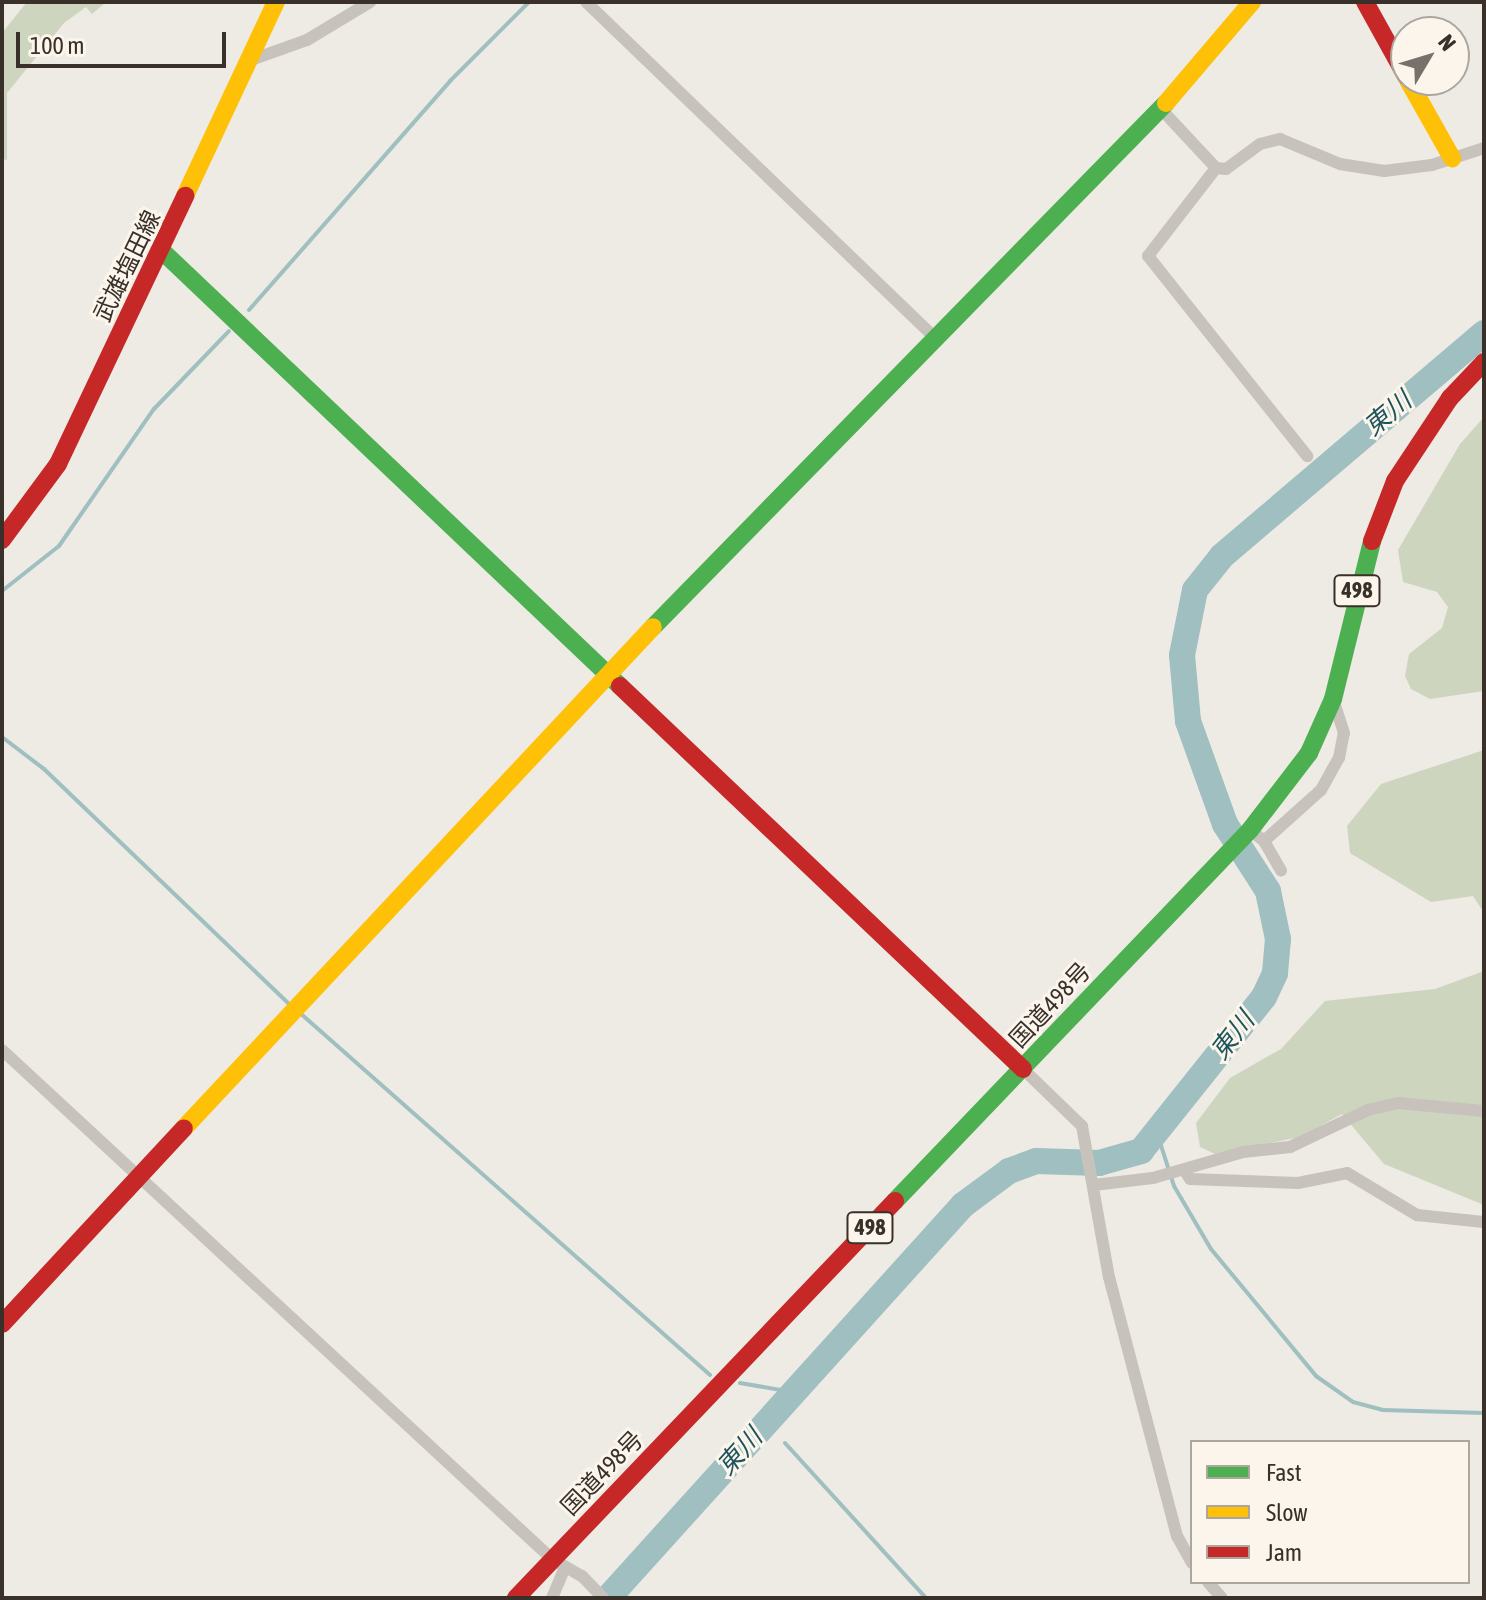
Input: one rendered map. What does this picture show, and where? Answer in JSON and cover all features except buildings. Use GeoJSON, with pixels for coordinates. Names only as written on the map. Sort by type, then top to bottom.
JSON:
{"type":"FeatureCollection","features":[{"type":"Feature","properties":{"kind":"main road","name":"武雄塩田線"},"geometry":{"type":"LineString","coordinates":[[2,540],[58,464],[276,2]]}},
{"type":"Feature","properties":{"kind":"main road"},"geometry":{"type":"LineString","coordinates":[[2,1324],[608,672],[1161,109],[1252,2]]}},
{"type":"Feature","properties":{"kind":"main road"},"geometry":{"type":"LineString","coordinates":[[1365,2],[1390,47]]}},
{"type":"Feature","properties":{"kind":"main road"},"geometry":{"type":"LineString","coordinates":[[1417,96],[1452,158]]}},
{"type":"Feature","properties":{"kind":"main road"},"geometry":{"type":"LineString","coordinates":[[161,250],[1023,1069]]}},
{"type":"Feature","properties":{"kind":"main road","name":"国道498号"},"geometry":{"type":"LineString","coordinates":[[516,1598],[558,1563],[1223,857],[1257,835],[1309,753],[1333,699],[1377,519],[1420,439],[1484,362]]}},
{"type":"Feature","properties":{"kind":"street"},"geometry":{"type":"LineString","coordinates":[[251,60],[307,40],[370,2]]}},
{"type":"Feature","properties":{"kind":"street"},"geometry":{"type":"LineString","coordinates":[[586,2],[936,339]]}},
{"type":"Feature","properties":{"kind":"street"},"geometry":{"type":"LineString","coordinates":[[1161,109],[1216,168],[1226,169],[1260,144],[1280,139],[1340,164],[1384,171],[1452,158],[1484,148]]}},
{"type":"Feature","properties":{"kind":"street"},"geometry":{"type":"LineString","coordinates":[[1216,168],[1148,256],[1307,456]]}},
{"type":"Feature","properties":{"kind":"street"},"geometry":{"type":"LineString","coordinates":[[1281,870],[1257,835],[1331,775],[1344,733],[1333,699]]}},
{"type":"Feature","properties":{"kind":"street"},"geometry":{"type":"LineString","coordinates":[[2,1050],[558,1563],[600,1594]]}},
{"type":"Feature","properties":{"kind":"street"},"geometry":{"type":"LineString","coordinates":[[1023,1069],[1068,1107],[1087,1144],[1112,1291],[1177,1536],[1190,1559]]}},
{"type":"Feature","properties":{"kind":"street"},"geometry":{"type":"LineString","coordinates":[[1093,1181],[1153,1178],[1243,1152],[1311,1140],[1368,1110],[1398,1103],[1484,1111]]}},
{"type":"Feature","properties":{"kind":"street"},"geometry":{"type":"LineString","coordinates":[[1185,1171],[1190,1179],[1298,1183],[1347,1173],[1417,1215],[1484,1222]]}},
{"type":"Feature","properties":{"kind":"street"},"geometry":{"type":"LineString","coordinates":[[552,1598],[558,1563]]}},
{"type":"Feature","properties":{"kind":"green space"},"geometry":{"type":"Polygon","coordinates":[[[27,2],[106,2],[92,14],[86,7],[64,23],[7,93],[7,160],[2,159],[2,33],[27,2]]]}},
{"type":"Feature","properties":{"kind":"green space"},"geometry":{"type":"Polygon","coordinates":[[[1484,417],[1484,691],[1430,699],[1411,689],[1405,676],[1409,654],[1442,628],[1448,607],[1437,592],[1403,582],[1398,550],[1460,444],[1484,417]]]}},
{"type":"Feature","properties":{"kind":"green space"},"geometry":{"type":"Polygon","coordinates":[[[1484,750],[1484,913],[1473,896],[1431,902],[1350,853],[1347,826],[1381,784],[1484,750]]]}},
{"type":"Feature","properties":{"kind":"green space"},"geometry":{"type":"Polygon","coordinates":[[[1484,971],[1484,1205],[1384,1164],[1342,1114],[1300,1137],[1215,1154],[1200,1147],[1196,1123],[1230,1078],[1281,1049],[1325,1001],[1435,989],[1484,971]]]}},
{"type":"Feature","properties":{"kind":"waterway"},"geometry":{"type":"LineString","coordinates":[[249,310],[450,81],[529,2]]}},
{"type":"Feature","properties":{"kind":"waterway"},"geometry":{"type":"LineString","coordinates":[[2,591],[59,546],[154,409],[229,331]]}},
{"type":"Feature","properties":{"kind":"waterway","name":"東川"},"geometry":{"type":"LineString","coordinates":[[608,1598],[963,1205],[1009,1171],[1036,1161],[1099,1163],[1141,1151],[1264,997],[1275,973],[1278,939],[1268,891],[1225,824],[1188,721],[1182,655],[1195,590],[1222,556],[1484,333]]}},
{"type":"Feature","properties":{"kind":"waterway"},"geometry":{"type":"LineString","coordinates":[[2,737],[44,769],[290,1005]]}},
{"type":"Feature","properties":{"kind":"waterway"},"geometry":{"type":"LineString","coordinates":[[300,1013],[710,1375]]}},
{"type":"Feature","properties":{"kind":"waterway"},"geometry":{"type":"LineString","coordinates":[[1157,1133],[1174,1186],[1211,1249],[1316,1376],[1353,1402],[1383,1410],[1484,1413]]}},
{"type":"Feature","properties":{"kind":"waterway"},"geometry":{"type":"LineString","coordinates":[[740,1383],[792,1392]]}},
{"type":"Feature","properties":{"kind":"waterway"},"geometry":{"type":"LineString","coordinates":[[785,1443],[926,1598]]}},
{"type":"Feature","properties":{"kind":"traffic: fast"},"geometry":{"type":"LineString","coordinates":[[653,627],[1166,103]]}},
{"type":"Feature","properties":{"kind":"traffic: fast"},"geometry":{"type":"LineString","coordinates":[[161,250],[620,686]]}},
{"type":"Feature","properties":{"kind":"traffic: fast"},"geometry":{"type":"LineString","coordinates":[[895,1201],[1250,830],[1309,753],[1333,699],[1372,541]]}},
{"type":"Feature","properties":{"kind":"traffic: slow"},"geometry":{"type":"LineString","coordinates":[[185,196],[276,2]]}},
{"type":"Feature","properties":{"kind":"traffic: slow"},"geometry":{"type":"LineString","coordinates":[[1166,103],[1252,2]]}},
{"type":"Feature","properties":{"kind":"traffic: slow"},"geometry":{"type":"LineString","coordinates":[[1417,96],[1452,158]]}},
{"type":"Feature","properties":{"kind":"traffic: slow"},"geometry":{"type":"LineString","coordinates":[[184,1128],[653,627]]}},
{"type":"Feature","properties":{"kind":"traffic: jam"},"geometry":{"type":"LineString","coordinates":[[1365,2],[1390,47]]}},
{"type":"Feature","properties":{"kind":"traffic: jam"},"geometry":{"type":"LineString","coordinates":[[2,540],[58,464],[185,196]]}},
{"type":"Feature","properties":{"kind":"traffic: jam"},"geometry":{"type":"LineString","coordinates":[[1372,541],[1395,481],[1450,398],[1484,362]]}},
{"type":"Feature","properties":{"kind":"traffic: jam"},"geometry":{"type":"LineString","coordinates":[[620,686],[1023,1069]]}},
{"type":"Feature","properties":{"kind":"traffic: jam"},"geometry":{"type":"LineString","coordinates":[[2,1324],[184,1128]]}},
{"type":"Feature","properties":{"kind":"traffic: jam"},"geometry":{"type":"LineString","coordinates":[[516,1598],[895,1201]]}}]}
